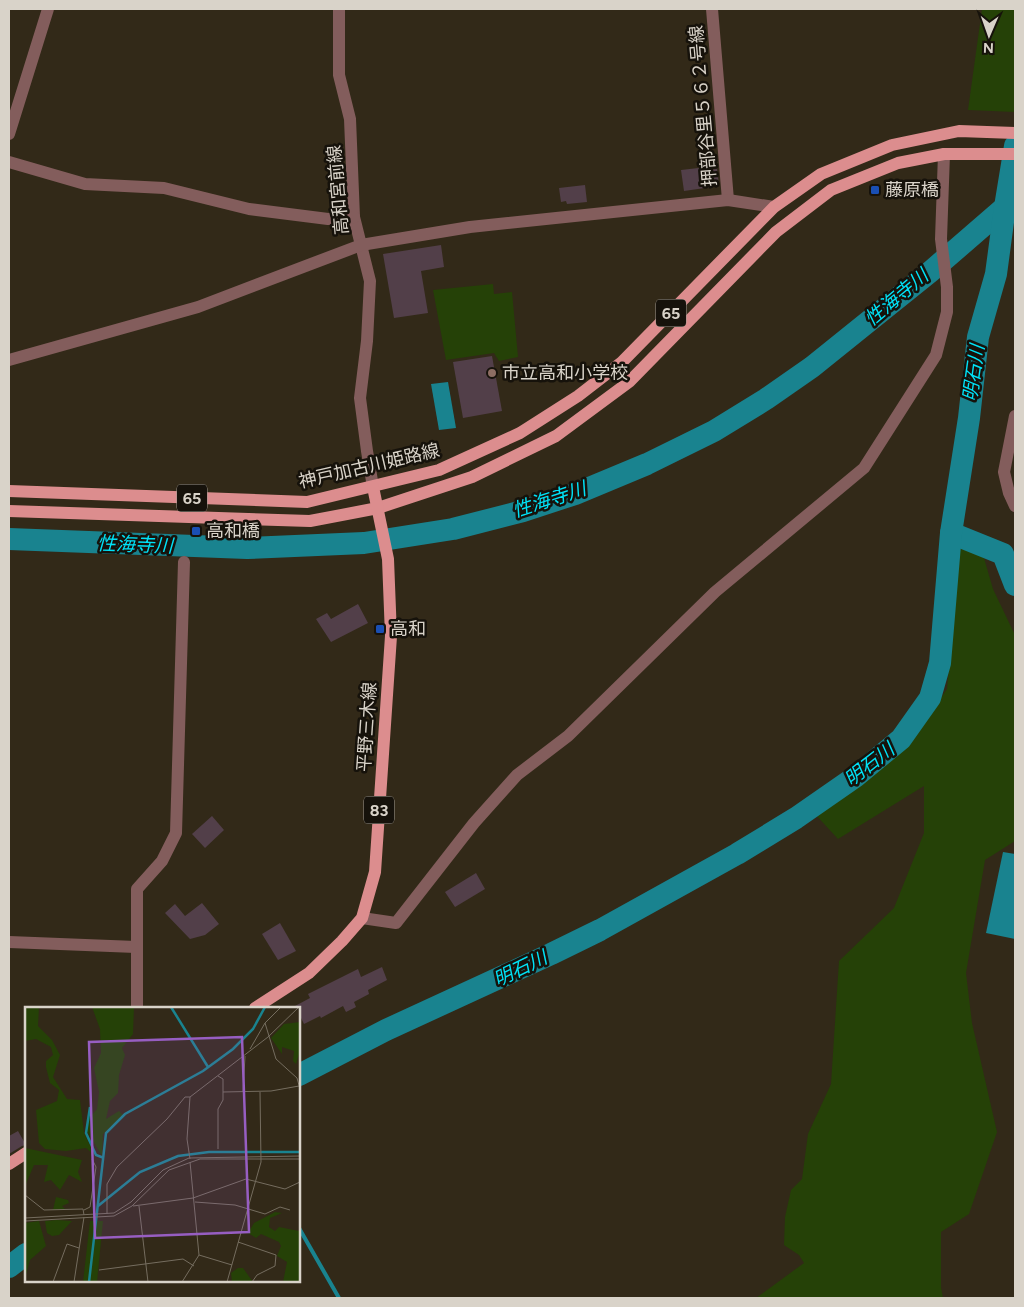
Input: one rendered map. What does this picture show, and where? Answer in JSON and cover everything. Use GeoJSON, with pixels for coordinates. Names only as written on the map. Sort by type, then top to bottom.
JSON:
{"type":"FeatureCollection","features":[{"type":"Feature","properties":{"kind":"main road","name":"神戸加古川姫路線"},"geometry":{"type":"LineString","coordinates":[[9,491],[307,502],[439,470],[520,433],[578,396],[622,362],[774,208],[821,174],[892,145],[959,131],[1015,133]]}},
{"type":"Feature","properties":{"kind":"main road","name":"神戸加古川姫路線"},"geometry":{"type":"LineString","coordinates":[[9,511],[310,521],[378,508],[472,477],[556,436],[629,382],[776,232],[831,190],[898,163],[949,154],[1015,154]]}},
{"type":"Feature","properties":{"kind":"main road","name":"平野三木線"},"geometry":{"type":"LineString","coordinates":[[257,1007],[309,973],[342,941],[362,918],[375,872],[391,636],[388,559],[374,487]]}},
{"type":"Feature","properties":{"kind":"main road"},"geometry":{"type":"LineString","coordinates":[[9,1164],[25,1154]]}},
{"type":"Feature","properties":{"kind":"street"},"geometry":{"type":"LineString","coordinates":[[9,134],[48,9]]}},
{"type":"Feature","properties":{"kind":"street","name":"高和宮前線"},"geometry":{"type":"LineString","coordinates":[[339,9],[339,75],[350,119],[354,217],[370,281],[367,341],[360,398],[374,487]]}},
{"type":"Feature","properties":{"kind":"street","name":"押部谷里５６２号線"},"geometry":{"type":"LineString","coordinates":[[712,9],[728,200]]}},
{"type":"Feature","properties":{"kind":"street"},"geometry":{"type":"LineString","coordinates":[[362,918],[396,923],[474,822],[517,775],[568,736],[715,592],[864,468],[936,355],[947,312],[947,287],[941,239],[949,154]]}},
{"type":"Feature","properties":{"kind":"street"},"geometry":{"type":"LineString","coordinates":[[9,162],[85,184],[164,188],[249,209],[328,219],[354,217]]}},
{"type":"Feature","properties":{"kind":"street"},"geometry":{"type":"LineString","coordinates":[[9,360],[198,307],[360,245],[470,227],[728,200],[774,208]]}},
{"type":"Feature","properties":{"kind":"street"},"geometry":{"type":"LineString","coordinates":[[1015,416],[1004,472],[1009,493],[1015,506]]}},
{"type":"Feature","properties":{"kind":"street"},"geometry":{"type":"LineString","coordinates":[[137,1007],[137,889],[162,861],[176,833],[184,562]]}},
{"type":"Feature","properties":{"kind":"street"},"geometry":{"type":"LineString","coordinates":[[9,942],[136,947]]}},
{"type":"Feature","properties":{"kind":"green space"},"geometry":{"type":"Polygon","coordinates":[[[982,9],[1015,9],[1015,112],[968,110],[982,9]]]}},
{"type":"Feature","properties":{"kind":"green space"},"geometry":{"type":"Polygon","coordinates":[[[493,284],[494,294],[512,292],[518,357],[499,361],[494,353],[446,360],[433,290],[493,284]]]}},
{"type":"Feature","properties":{"kind":"green space"},"geometry":{"type":"Polygon","coordinates":[[[960,545],[984,558],[993,589],[1015,635],[1015,841],[985,860],[966,973],[972,1023],[997,1132],[969,1214],[941,1232],[941,1287],[943,1298],[756,1298],[804,1263],[799,1255],[784,1245],[785,1217],[791,1190],[802,1179],[808,1134],[831,1084],[839,961],[894,908],[924,833],[924,786],[838,839],[814,813],[914,738],[947,689],[960,545]]]}},
{"type":"Feature","properties":{"kind":"water"},"geometry":{"type":"Polygon","coordinates":[[[448,382],[456,428],[439,430],[431,384],[448,382]]]}},
{"type":"Feature","properties":{"kind":"water"},"geometry":{"type":"Polygon","coordinates":[[[1003,852],[1015,854],[1015,939],[986,933],[1003,852]]]}},
{"type":"Feature","properties":{"kind":"building"},"geometry":{"type":"Polygon","coordinates":[[[707,167],[708,170],[717,169],[719,186],[684,191],[681,170],[707,167]]]}},
{"type":"Feature","properties":{"kind":"building"},"geometry":{"type":"Polygon","coordinates":[[[585,185],[587,202],[567,204],[566,201],[561,202],[559,188],[585,185]]]}},
{"type":"Feature","properties":{"kind":"building"},"geometry":{"type":"Polygon","coordinates":[[[441,245],[444,267],[421,271],[428,313],[394,318],[383,254],[441,245]]]}},
{"type":"Feature","properties":{"kind":"building"},"geometry":{"type":"Polygon","coordinates":[[[492,356],[502,411],[463,418],[453,362],[492,356]]]}},
{"type":"Feature","properties":{"kind":"building"},"geometry":{"type":"Polygon","coordinates":[[[358,604],[368,623],[331,642],[316,619],[327,613],[331,619],[358,604]]]}},
{"type":"Feature","properties":{"kind":"building"},"geometry":{"type":"Polygon","coordinates":[[[212,816],[224,830],[205,848],[192,834],[212,816]]]}},
{"type":"Feature","properties":{"kind":"building"},"geometry":{"type":"Polygon","coordinates":[[[476,873],[485,889],[455,907],[445,892],[476,873]]]}},
{"type":"Feature","properties":{"kind":"building"},"geometry":{"type":"Polygon","coordinates":[[[202,903],[219,924],[205,935],[190,939],[165,913],[175,904],[185,916],[202,903]]]}},
{"type":"Feature","properties":{"kind":"building"},"geometry":{"type":"Polygon","coordinates":[[[280,923],[296,951],[278,960],[262,934],[280,923]]]}},
{"type":"Feature","properties":{"kind":"building"},"geometry":{"type":"Polygon","coordinates":[[[382,967],[387,980],[368,990],[369,994],[354,1002],[356,1007],[346,1012],[343,1006],[321,1018],[320,1016],[304,1024],[300,1016],[300,1007],[295,1006],[310,998],[308,994],[358,969],[361,977],[382,967]]]}},
{"type":"Feature","properties":{"kind":"building"},"geometry":{"type":"Polygon","coordinates":[[[18,1131],[25,1145],[9,1154],[9,1136],[18,1131]]]}},
{"type":"Feature","properties":{"kind":"waterway","name":"明石川"},"geometry":{"type":"LineString","coordinates":[[300,1074],[386,1030],[600,930],[737,854],[796,818],[855,777],[901,739],[930,698],[940,663],[951,533],[969,418],[978,337],[996,274],[1015,146]]}},
{"type":"Feature","properties":{"kind":"waterway","name":"性海寺川"},"geometry":{"type":"LineString","coordinates":[[9,539],[247,548],[364,543],[453,529],[523,511],[575,494],[647,464],[714,431],[766,399],[812,367],[930,272],[1005,207]]}},
{"type":"Feature","properties":{"kind":"waterway"},"geometry":{"type":"LineString","coordinates":[[951,533],[1003,554],[1015,585]]}},
{"type":"Feature","properties":{"kind":"waterway"},"geometry":{"type":"LineString","coordinates":[[300,1230],[339,1298]]}},
{"type":"Feature","properties":{"kind":"waterway","name":"明石川"},"geometry":{"type":"LineString","coordinates":[[9,1267],[25,1255]]}},
{"type":"Feature","properties":{"kind":"place","name":"藤原橋"},"geometry":{"type":"Point","coordinates":[875,190]}},
{"type":"Feature","properties":{"kind":"place","name":"市立高和小学校"},"geometry":{"type":"Point","coordinates":[492,373]}},
{"type":"Feature","properties":{"kind":"place","name":"高和橋"},"geometry":{"type":"Point","coordinates":[196,531]}},
{"type":"Feature","properties":{"kind":"place","name":"高和"},"geometry":{"type":"Point","coordinates":[380,629]}}]}
